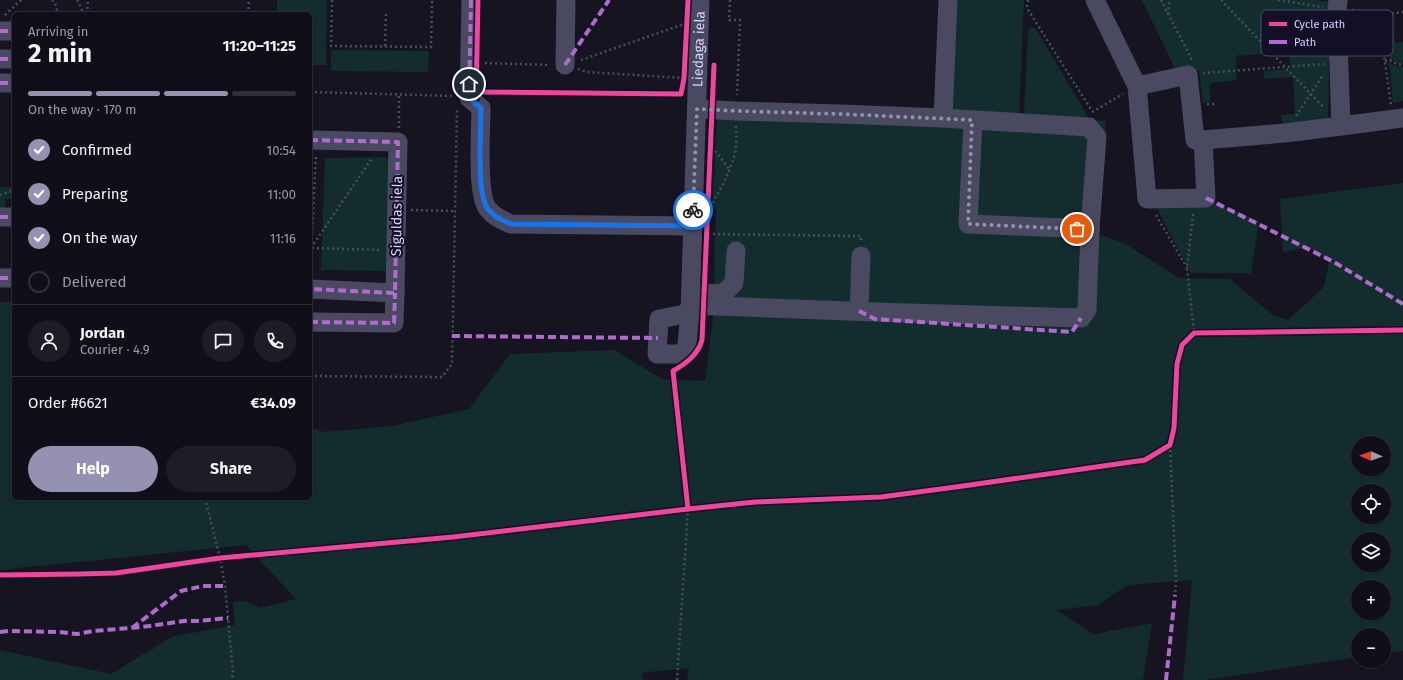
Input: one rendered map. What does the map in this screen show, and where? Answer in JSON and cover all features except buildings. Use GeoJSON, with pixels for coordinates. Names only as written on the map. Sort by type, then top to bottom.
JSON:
{"type":"FeatureCollection","features":[{"type":"Feature","properties":{"kind":"street"},"geometry":{"type":"LineString","coordinates":[[471,0],[463,97],[481,108],[480,186],[487,208],[497,218],[511,224],[702,229]]}},
{"type":"Feature","properties":{"kind":"street"},"geometry":{"type":"LineString","coordinates":[[565,65],[566,0]]}},
{"type":"Feature","properties":{"kind":"street","name":"Liedaga iela"},"geometry":{"type":"LineString","coordinates":[[690,304],[702,229],[697,109],[700,0]]}},
{"type":"Feature","properties":{"kind":"street"},"geometry":{"type":"LineString","coordinates":[[942,118],[948,0]]}},
{"type":"Feature","properties":{"kind":"street"},"geometry":{"type":"LineString","coordinates":[[1095,0],[1137,86],[1147,199],[1206,198],[1203,140]]}},
{"type":"Feature","properties":{"kind":"street"},"geometry":{"type":"LineString","coordinates":[[1337,10],[1338,0]]}},
{"type":"Feature","properties":{"kind":"street"},"geometry":{"type":"LineString","coordinates":[[1335,56],[1341,126]]}},
{"type":"Feature","properties":{"kind":"street"},"geometry":{"type":"LineString","coordinates":[[0,59],[12,59]]}},
{"type":"Feature","properties":{"kind":"street"},"geometry":{"type":"LineString","coordinates":[[1137,86],[1188,75],[1195,140],[1284,133],[1398,119]]}},
{"type":"Feature","properties":{"kind":"street"},"geometry":{"type":"LineString","coordinates":[[0,83],[12,83]]}},
{"type":"Feature","properties":{"kind":"street"},"geometry":{"type":"LineString","coordinates":[[690,304],[1081,318],[1087,310],[1090,229],[1097,137],[1089,127],[942,118],[697,109]]}},
{"type":"Feature","properties":{"kind":"street"},"geometry":{"type":"LineString","coordinates":[[972,120],[968,224],[1090,229]]}},
{"type":"Feature","properties":{"kind":"street"},"geometry":{"type":"LineString","coordinates":[[313,140],[391,142]]}},
{"type":"Feature","properties":{"kind":"street","name":"Siguldas iela"},"geometry":{"type":"LineString","coordinates":[[312,322],[394,323],[397,210],[391,142]]}},
{"type":"Feature","properties":{"kind":"street"},"geometry":{"type":"LineString","coordinates":[[0,216],[12,217]]}},
{"type":"Feature","properties":{"kind":"street"},"geometry":{"type":"LineString","coordinates":[[690,304],[723,294],[734,283],[736,251]]}},
{"type":"Feature","properties":{"kind":"street"},"geometry":{"type":"LineString","coordinates":[[859,311],[861,256]]}},
{"type":"Feature","properties":{"kind":"street"},"geometry":{"type":"LineString","coordinates":[[0,278],[12,278]]}},
{"type":"Feature","properties":{"kind":"street"},"geometry":{"type":"LineString","coordinates":[[312,289],[395,293]]}},
{"type":"Feature","properties":{"kind":"path"},"geometry":{"type":"LineString","coordinates":[[14,12],[20,0]]}},
{"type":"Feature","properties":{"kind":"path"},"geometry":{"type":"LineString","coordinates":[[52,0],[55,3],[57,12]]}},
{"type":"Feature","properties":{"kind":"path"},"geometry":{"type":"LineString","coordinates":[[77,0],[83,12]]}},
{"type":"Feature","properties":{"kind":"path"},"geometry":{"type":"LineString","coordinates":[[87,12],[88,0]]}},
{"type":"Feature","properties":{"kind":"path"},"geometry":{"type":"LineString","coordinates":[[248,12],[249,0]]}},
{"type":"Feature","properties":{"kind":"path"},"geometry":{"type":"LineString","coordinates":[[332,0],[332,46],[431,47],[432,0]]}},
{"type":"Feature","properties":{"kind":"path"},"geometry":{"type":"LineString","coordinates":[[730,0],[729,20],[740,20]]}},
{"type":"Feature","properties":{"kind":"path"},"geometry":{"type":"LineString","coordinates":[[1028,0],[1027,8],[1092,112],[1097,137]]}},
{"type":"Feature","properties":{"kind":"path"},"geometry":{"type":"LineString","coordinates":[[1168,15],[1170,0]]}},
{"type":"Feature","properties":{"kind":"path"},"geometry":{"type":"LineString","coordinates":[[1221,0],[1261,42]]}},
{"type":"Feature","properties":{"kind":"path"},"geometry":{"type":"LineString","coordinates":[[385,46],[386,12]]}},
{"type":"Feature","properties":{"kind":"path"},"geometry":{"type":"LineString","coordinates":[[6,27],[12,15]]}},
{"type":"Feature","properties":{"kind":"path"},"geometry":{"type":"LineString","coordinates":[[565,65],[687,23]]}},
{"type":"Feature","properties":{"kind":"path"},"geometry":{"type":"LineString","coordinates":[[1274,56],[1341,126]]}},
{"type":"Feature","properties":{"kind":"path"},"geometry":{"type":"LineString","coordinates":[[1383,56],[1398,119]]}},
{"type":"Feature","properties":{"kind":"path"},"geometry":{"type":"LineString","coordinates":[[1384,61],[1390,60],[1403,65]]}},
{"type":"Feature","properties":{"kind":"path"},"geometry":{"type":"LineString","coordinates":[[484,63],[546,65]]}},
{"type":"Feature","properties":{"kind":"path"},"geometry":{"type":"LineString","coordinates":[[1188,75],[1335,63]]}},
{"type":"Feature","properties":{"kind":"path"},"geometry":{"type":"LineString","coordinates":[[1284,133],[1310,92],[1335,63]]}},
{"type":"Feature","properties":{"kind":"path"},"geometry":{"type":"LineString","coordinates":[[565,65],[587,72],[684,78]]}},
{"type":"Feature","properties":{"kind":"path"},"geometry":{"type":"LineString","coordinates":[[1092,112],[1137,86]]}},
{"type":"Feature","properties":{"kind":"path"},"geometry":{"type":"LineString","coordinates":[[312,92],[463,97],[455,210],[452,364],[442,377],[312,376]]}},
{"type":"Feature","properties":{"kind":"path"},"geometry":{"type":"LineString","coordinates":[[312,247],[391,142],[400,94]]}},
{"type":"Feature","properties":{"kind":"path"},"geometry":{"type":"LineString","coordinates":[[711,153],[712,139]]}},
{"type":"Feature","properties":{"kind":"path"},"geometry":{"type":"LineString","coordinates":[[312,194],[313,140]]}},
{"type":"Feature","properties":{"kind":"path"},"geometry":{"type":"LineString","coordinates":[[711,146],[729,169]]}},
{"type":"Feature","properties":{"kind":"path"},"geometry":{"type":"LineString","coordinates":[[0,195],[12,191]]}},
{"type":"Feature","properties":{"kind":"path"},"geometry":{"type":"LineString","coordinates":[[708,211],[709,197]]}},
{"type":"Feature","properties":{"kind":"path"},"geometry":{"type":"LineString","coordinates":[[1194,198],[1187,268],[1192,335],[1201,333]]}},
{"type":"Feature","properties":{"kind":"path"},"geometry":{"type":"LineString","coordinates":[[1147,199],[1187,268]]}},
{"type":"Feature","properties":{"kind":"path"},"geometry":{"type":"LineString","coordinates":[[397,210],[455,210]]}},
{"type":"Feature","properties":{"kind":"path"},"geometry":{"type":"LineString","coordinates":[[706,242],[702,229],[861,236],[861,256]]}},
{"type":"Feature","properties":{"kind":"path"},"geometry":{"type":"LineString","coordinates":[[312,248],[396,250]]}},
{"type":"Feature","properties":{"kind":"path"},"geometry":{"type":"LineString","coordinates":[[1172,440],[1170,445],[1176,595]]}},
{"type":"Feature","properties":{"kind":"path"},"geometry":{"type":"LineString","coordinates":[[1164,449],[1170,445]]}},
{"type":"Feature","properties":{"kind":"path"},"geometry":{"type":"LineString","coordinates":[[206,500],[220,558],[228,618],[233,672],[232,680]]}},
{"type":"Feature","properties":{"kind":"path"},"geometry":{"type":"LineString","coordinates":[[677,680],[688,509],[687,501]]}},
{"type":"Feature","properties":{"kind":"path"},"geometry":{"type":"LineString","coordinates":[[680,510],[696,508]]}},
{"type":"Feature","properties":{"kind":"path"},"geometry":{"type":"LineString","coordinates":[[213,559],[228,557]]}},
{"type":"Feature","properties":{"kind":"green space"},"geometry":{"type":"Polygon","coordinates":[[[277,0],[327,0],[326,65],[312,65],[312,12],[277,12],[277,0]]]}},
{"type":"Feature","properties":{"kind":"green space"},"geometry":{"type":"Polygon","coordinates":[[[955,0],[1024,0],[1019,116],[1024,115],[1028,30],[1032,27],[1036,29],[1087,115],[1086,120],[1106,121],[1098,234],[1124,243],[1179,278],[1230,279],[1273,315],[1288,320],[1324,287],[1329,262],[1308,247],[1283,252],[1280,199],[1403,183],[1403,651],[1391,653],[1391,628],[1351,628],[1351,658],[1205,680],[1183,680],[1192,580],[1128,585],[1098,605],[1056,610],[1094,634],[1152,623],[1143,680],[687,680],[689,668],[642,673],[643,680],[0,680],[0,650],[111,674],[173,636],[235,625],[233,602],[246,601],[260,608],[296,599],[246,545],[0,570],[0,302],[12,302],[12,500],[312,500],[312,429],[325,432],[391,426],[469,409],[510,354],[614,350],[662,379],[705,381],[713,318],[716,209],[712,209],[717,118],[949,114],[955,0]]]}},
{"type":"Feature","properties":{"kind":"green space"},"geometry":{"type":"Polygon","coordinates":[[[1142,0],[1316,0],[1330,2],[1330,10],[1261,10],[1261,54],[1236,56],[1237,80],[1210,83],[1210,102],[1203,103],[1199,71],[1175,69],[1142,0]]]}},
{"type":"Feature","properties":{"kind":"green space"},"geometry":{"type":"Polygon","coordinates":[[[1393,28],[1395,43],[1403,42],[1403,63],[1398,63],[1389,56],[1393,56],[1393,28]]]}},
{"type":"Feature","properties":{"kind":"green space"},"geometry":{"type":"Polygon","coordinates":[[[331,50],[429,51],[428,72],[331,71],[331,50]]]}},
{"type":"Feature","properties":{"kind":"green space"},"geometry":{"type":"Polygon","coordinates":[[[1289,56],[1329,56],[1328,119],[1282,124],[1281,115],[1295,114],[1293,77],[1264,79],[1264,71],[1291,69],[1289,56]]]}},
{"type":"Feature","properties":{"kind":"green space"},"geometry":{"type":"Polygon","coordinates":[[[1389,62],[1403,67],[1403,101],[1393,103],[1389,62]]]}},
{"type":"Feature","properties":{"kind":"green space"},"geometry":{"type":"Polygon","coordinates":[[[385,157],[391,163],[388,269],[384,271],[321,270],[325,158],[385,157]]]}},
{"type":"Feature","properties":{"kind":"green space"},"geometry":{"type":"Polygon","coordinates":[[[0,187],[12,187],[12,199],[5,199],[5,214],[0,212],[0,187]]]}},
{"type":"Feature","properties":{"kind":"green space"},"geometry":{"type":"Polygon","coordinates":[[[1213,202],[1259,221],[1251,273],[1191,273],[1155,205],[1213,202]]]}},
{"type":"Feature","properties":{"kind":"marked path"},"geometry":{"type":"LineString","coordinates":[[471,0],[469,98],[481,108],[480,145],[482,190],[484,202],[490,212],[498,218],[511,224],[692,226]]}},
{"type":"Feature","properties":{"kind":"marked path"},"geometry":{"type":"LineString","coordinates":[[565,65],[609,0]]}},
{"type":"Feature","properties":{"kind":"marked path"},"geometry":{"type":"LineString","coordinates":[[0,31],[12,31]]}},
{"type":"Feature","properties":{"kind":"marked path"},"geometry":{"type":"LineString","coordinates":[[0,59],[12,59]]}},
{"type":"Feature","properties":{"kind":"marked path"},"geometry":{"type":"LineString","coordinates":[[0,83],[12,83]]}},
{"type":"Feature","properties":{"kind":"marked path"},"geometry":{"type":"LineString","coordinates":[[312,140],[398,142],[395,293],[312,289]]}},
{"type":"Feature","properties":{"kind":"marked path"},"geometry":{"type":"LineString","coordinates":[[1206,198],[1334,262],[1403,304]]}},
{"type":"Feature","properties":{"kind":"marked path"},"geometry":{"type":"LineString","coordinates":[[0,217],[12,217]]}},
{"type":"Feature","properties":{"kind":"marked path"},"geometry":{"type":"LineString","coordinates":[[0,278],[12,278]]}},
{"type":"Feature","properties":{"kind":"marked path"},"geometry":{"type":"LineString","coordinates":[[312,322],[394,323],[395,293]]}},
{"type":"Feature","properties":{"kind":"marked path"},"geometry":{"type":"LineString","coordinates":[[859,311],[875,319],[1072,332],[1081,318]]}},
{"type":"Feature","properties":{"kind":"marked path"},"geometry":{"type":"LineString","coordinates":[[452,336],[658,338]]}},
{"type":"Feature","properties":{"kind":"marked path"},"geometry":{"type":"LineString","coordinates":[[132,628],[181,591],[203,586],[225,586]]}},
{"type":"Feature","properties":{"kind":"marked path"},"geometry":{"type":"LineString","coordinates":[[1166,680],[1175,595]]}},
{"type":"Feature","properties":{"kind":"marked path"},"geometry":{"type":"LineString","coordinates":[[0,632],[60,632],[77,634],[184,621],[228,618]]}},
{"type":"Feature","properties":{"kind":"cycle path"},"geometry":{"type":"LineString","coordinates":[[476,98],[478,0]]}},
{"type":"Feature","properties":{"kind":"cycle path"},"geometry":{"type":"LineString","coordinates":[[477,92],[681,94],[684,78],[688,0]]}},
{"type":"Feature","properties":{"kind":"cycle path"},"geometry":{"type":"LineString","coordinates":[[688,509],[673,371],[694,355],[702,340],[714,65]]}},
{"type":"Feature","properties":{"kind":"cycle path"},"geometry":{"type":"LineString","coordinates":[[0,575],[116,573],[220,558],[453,537],[755,502],[881,497],[1145,460],[1170,445],[1174,428],[1177,364],[1182,345],[1194,333],[1403,330]]}},
{"type":"Feature","properties":{"kind":"way so far"},"geometry":{"type":"LineString","coordinates":[[693,210],[697,109],[942,118],[972,120],[968,224],[1077,229]]}},
{"type":"Feature","properties":{"kind":"route"},"geometry":{"type":"LineString","coordinates":[[469,84],[469,98],[481,108],[480,186],[487,208],[497,218],[511,224],[692,226],[693,210]]}}]}
